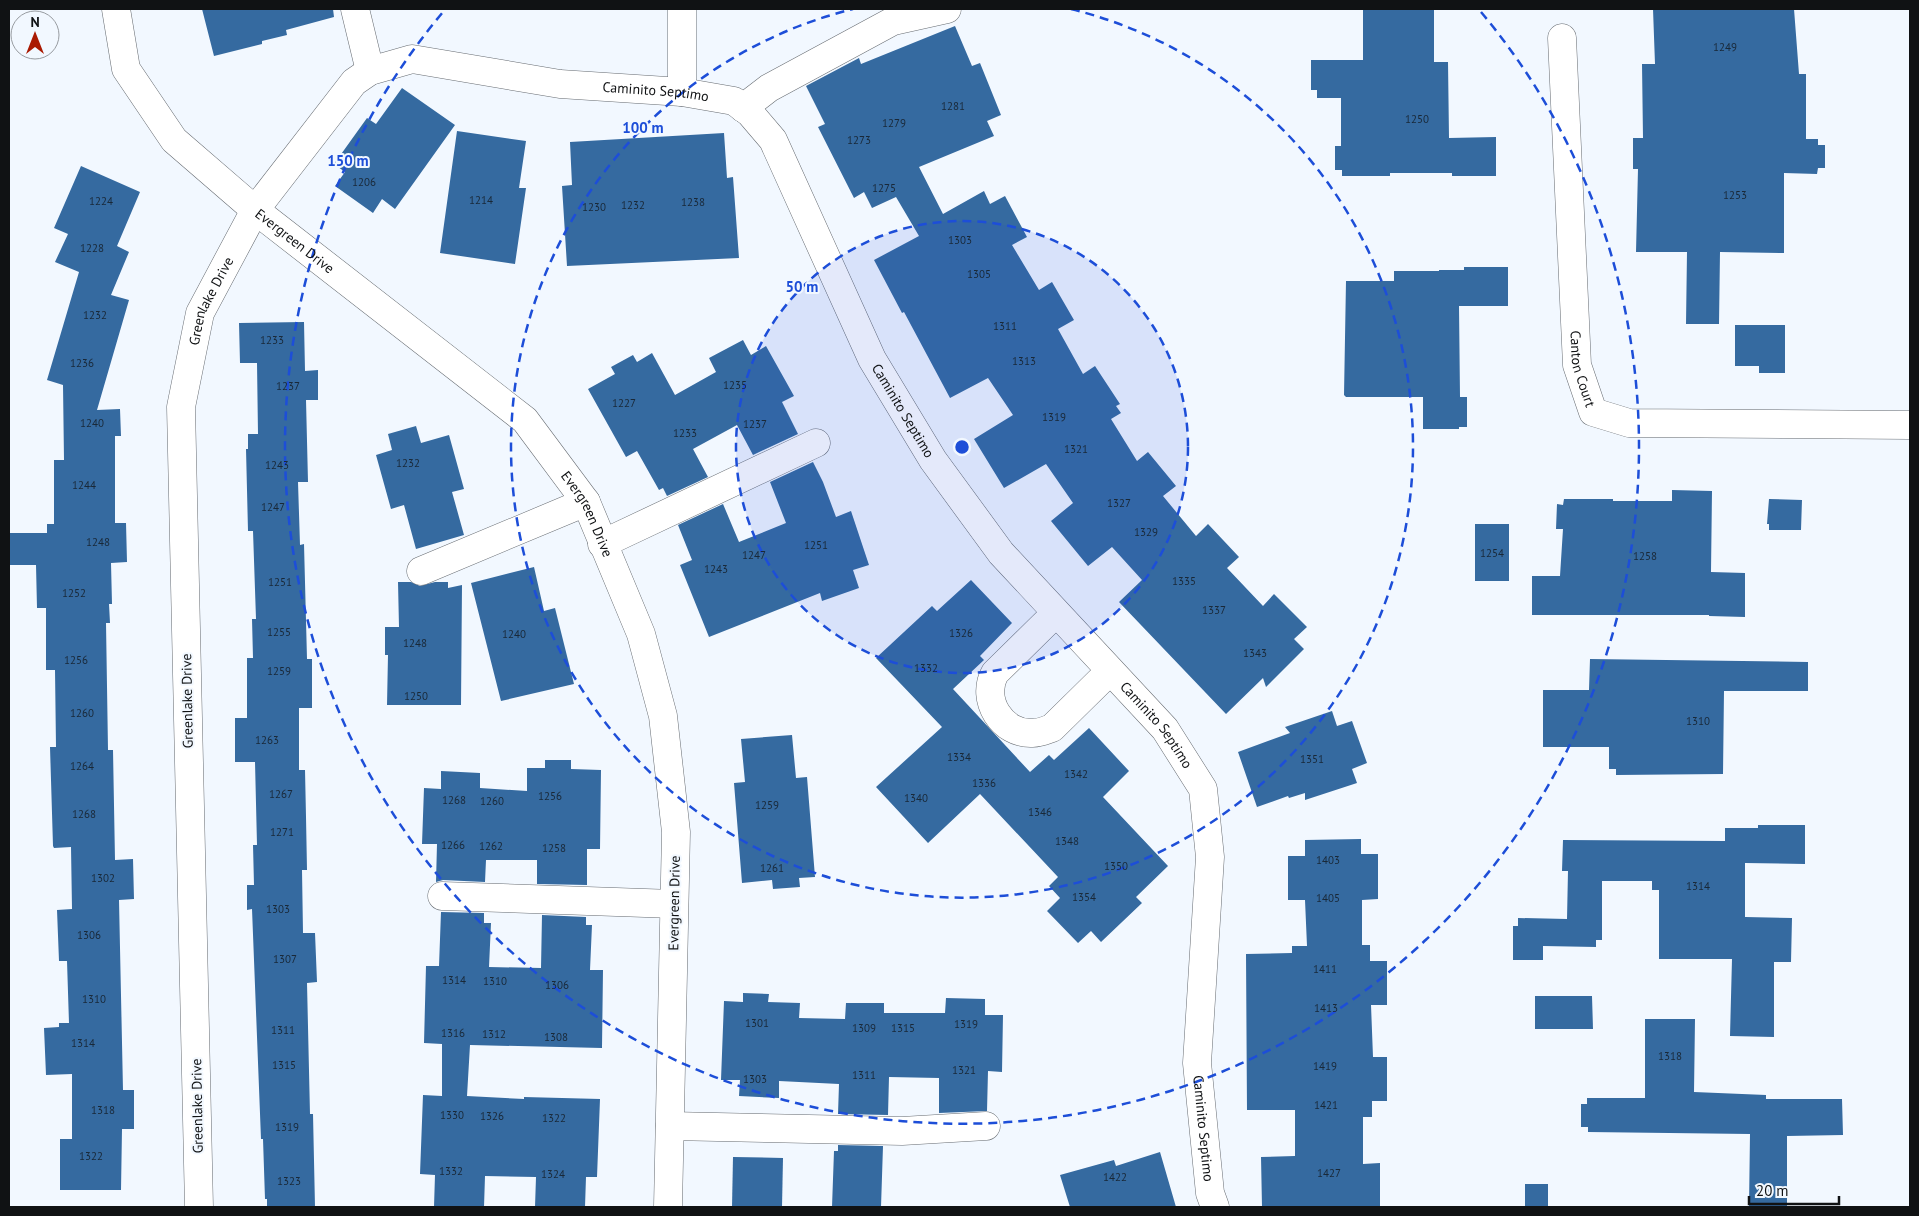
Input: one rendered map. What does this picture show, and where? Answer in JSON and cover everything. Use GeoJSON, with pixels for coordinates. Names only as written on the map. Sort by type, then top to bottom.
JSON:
{"type":"FeatureCollection","features":[{"type":"Feature","properties":{"kind":"street","name":"Evergreen Drive"},"geometry":{"type":"LineString","coordinates":[[116,9],[126,69],[174,140],[254,210],[525,420],[586,502],[641,634],[663,716],[676,832],[668,1207]]}},
{"type":"Feature","properties":{"kind":"street"},"geometry":{"type":"LineString","coordinates":[[355,9],[370,71]]}},
{"type":"Feature","properties":{"kind":"street"},"geometry":{"type":"LineString","coordinates":[[682,9],[682,92]]}},
{"type":"Feature","properties":{"kind":"street"},"geometry":{"type":"LineString","coordinates":[[743,108],[769,88],[893,21],[947,9]]}},
{"type":"Feature","properties":{"kind":"street","name":"Canton Court"},"geometry":{"type":"LineString","coordinates":[[1562,38],[1577,365],[1593,412],[1629,423],[1910,425]]}},
{"type":"Feature","properties":{"kind":"street","name":"Caminito Septimo"},"geometry":{"type":"LineString","coordinates":[[254,210],[354,82],[370,71],[412,59],[560,84],[682,92],[734,101],[750,113],[772,140],[872,359],[933,460],[1000,554],[1165,729],[1203,789],[1210,857],[1197,1063],[1210,1193],[1215,1207]]}},
{"type":"Feature","properties":{"kind":"street","name":"Greenlake Drive"},"geometry":{"type":"LineString","coordinates":[[199,1207],[181,407],[200,313],[254,210]]}},
{"type":"Feature","properties":{"kind":"street"},"geometry":{"type":"LineString","coordinates":[[602,544],[816,443]]}},
{"type":"Feature","properties":{"kind":"street"},"geometry":{"type":"LineString","coordinates":[[421,571],[586,502]]}},
{"type":"Feature","properties":{"kind":"street"},"geometry":{"type":"LineString","coordinates":[[1056,612],[996,672],[990,682],[990,695],[993,706],[1006,725],[1018,731],[1032,734],[1052,728],[1110,670]]}},
{"type":"Feature","properties":{"kind":"street"},"geometry":{"type":"LineString","coordinates":[[442,896],[674,904]]}},
{"type":"Feature","properties":{"kind":"street"},"geometry":{"type":"LineString","coordinates":[[670,1126],[902,1131],[986,1126]]}},
{"type":"Feature","properties":{"kind":"building"},"geometry":{"type":"Polygon","coordinates":[[[202,9],[333,9],[334,17],[286,30],[287,35],[262,41],[262,44],[214,56],[202,9]]]}},
{"type":"Feature","properties":{"kind":"building"},"geometry":{"type":"Polygon","coordinates":[[[1363,9],[1434,9],[1434,62],[1448,62],[1449,138],[1496,137],[1496,176],[1452,176],[1452,173],[1390,173],[1390,176],[1342,176],[1342,170],[1335,170],[1335,146],[1341,146],[1341,98],[1317,98],[1317,90],[1311,90],[1311,60],[1363,60],[1363,9]]]}},
{"type":"Feature","properties":{"kind":"building"},"geometry":{"type":"Polygon","coordinates":[[[1653,9],[1794,9],[1799,74],[1806,74],[1806,139],[1818,139],[1818,145],[1825,145],[1825,168],[1818,168],[1817,174],[1784,173],[1784,253],[1720,252],[1719,324],[1686,324],[1687,252],[1636,252],[1638,169],[1633,169],[1633,138],[1643,138],[1642,64],[1655,64],[1653,9]]]}},
{"type":"Feature","properties":{"kind":"building"},"geometry":{"type":"Polygon","coordinates":[[[955,26],[972,66],[980,63],[1001,115],[987,121],[994,136],[919,167],[943,214],[984,191],[990,204],[1005,196],[1027,237],[1012,245],[1039,290],[1052,282],[1074,320],[1058,329],[1083,374],[1095,366],[1120,404],[1116,406],[1121,413],[1111,419],[1137,461],[1148,452],[1176,486],[1163,496],[1196,536],[1208,524],[1239,557],[1227,568],[1263,606],[1274,594],[1307,627],[1294,639],[1304,649],[1266,687],[1263,678],[1226,714],[1119,602],[1142,580],[1112,547],[1088,566],[1051,521],[1073,503],[1046,464],[1004,488],[974,439],[1013,415],[988,378],[950,398],[874,260],[919,236],[896,197],[872,208],[864,192],[854,198],[818,127],[825,124],[806,86],[859,58],[861,64],[955,26]]]}},
{"type":"Feature","properties":{"kind":"building"},"geometry":{"type":"Polygon","coordinates":[[[402,88],[455,125],[395,209],[382,199],[373,213],[335,186],[345,172],[334,164],[367,118],[376,124],[402,88]]]}},
{"type":"Feature","properties":{"kind":"building"},"geometry":{"type":"Polygon","coordinates":[[[457,131],[526,141],[519,188],[526,188],[515,264],[440,253],[457,131]]]}},
{"type":"Feature","properties":{"kind":"building"},"geometry":{"type":"Polygon","coordinates":[[[724,133],[727,178],[733,177],[739,258],[567,266],[562,186],[572,185],[570,142],[724,133]]]}},
{"type":"Feature","properties":{"kind":"building"},"geometry":{"type":"Polygon","coordinates":[[[81,166],[140,192],[117,246],[129,252],[111,295],[129,300],[97,410],[120,409],[121,436],[115,436],[115,523],[126,523],[127,562],[111,563],[112,604],[109,604],[110,623],[106,623],[108,750],[113,750],[115,860],[133,859],[134,899],[119,900],[123,1090],[134,1090],[134,1129],[122,1129],[121,1190],[60,1190],[60,1139],[72,1139],[72,1074],[46,1075],[44,1028],[59,1027],[59,1023],[69,1023],[67,961],[59,961],[57,910],[72,909],[71,847],[54,848],[53,846],[50,747],[56,747],[55,670],[46,670],[46,608],[37,608],[36,565],[9,565],[9,533],[47,533],[47,524],[54,524],[54,460],[64,460],[63,385],[47,380],[79,272],[55,262],[68,234],[54,228],[81,166]]]}},
{"type":"Feature","properties":{"kind":"building"},"geometry":{"type":"Polygon","coordinates":[[[1464,267],[1508,267],[1508,306],[1459,306],[1460,397],[1467,397],[1467,427],[1459,427],[1459,429],[1423,429],[1423,397],[1346,397],[1344,395],[1346,281],[1394,281],[1394,271],[1464,270],[1464,267]]]}},
{"type":"Feature","properties":{"kind":"building"},"geometry":{"type":"Polygon","coordinates":[[[304,322],[305,371],[318,370],[318,400],[306,400],[308,482],[298,482],[300,545],[304,544],[307,659],[312,659],[312,708],[299,708],[299,770],[305,770],[307,870],[302,870],[303,933],[315,933],[317,982],[307,983],[310,1114],[313,1114],[315,1207],[267,1207],[267,1199],[265,1199],[263,1139],[261,1139],[252,909],[247,910],[247,885],[254,885],[253,845],[257,845],[255,762],[235,762],[235,718],[247,718],[247,658],[253,658],[252,619],[256,619],[253,531],[248,531],[246,449],[248,449],[248,434],[258,434],[257,363],[240,363],[239,323],[304,322]]]}},
{"type":"Feature","properties":{"kind":"building"},"geometry":{"type":"Polygon","coordinates":[[[1735,325],[1785,325],[1785,373],[1759,373],[1759,366],[1735,366],[1735,325]]]}},
{"type":"Feature","properties":{"kind":"building"},"geometry":{"type":"Polygon","coordinates":[[[743,340],[751,355],[766,346],[794,396],[782,402],[798,434],[753,455],[737,425],[693,449],[708,477],[667,496],[663,488],[659,490],[637,451],[626,457],[588,389],[615,374],[611,367],[633,355],[637,362],[652,353],[675,395],[716,372],[709,358],[743,340]]]}},
{"type":"Feature","properties":{"kind":"building"},"geometry":{"type":"Polygon","coordinates":[[[416,426],[421,443],[449,435],[464,489],[452,492],[464,535],[416,549],[404,505],[391,509],[376,455],[392,450],[388,434],[416,426]]]}},
{"type":"Feature","properties":{"kind":"building"},"geometry":{"type":"Polygon","coordinates":[[[813,462],[823,482],[836,517],[851,511],[869,565],[853,570],[859,588],[822,601],[820,593],[709,637],[680,565],[692,560],[678,525],[723,504],[739,542],[786,523],[770,482],[813,462]]]}},
{"type":"Feature","properties":{"kind":"building"},"geometry":{"type":"Polygon","coordinates":[[[1672,490],[1712,491],[1711,572],[1745,573],[1745,617],[1709,615],[1532,615],[1532,576],[1560,576],[1563,529],[1556,529],[1557,504],[1563,505],[1564,499],[1672,501],[1672,490]]]}},
{"type":"Feature","properties":{"kind":"building"},"geometry":{"type":"Polygon","coordinates":[[[1769,499],[1802,500],[1801,530],[1769,530],[1769,524],[1767,524],[1769,499]]]}},
{"type":"Feature","properties":{"kind":"building"},"geometry":{"type":"Polygon","coordinates":[[[1475,524],[1509,524],[1509,581],[1475,581],[1475,524]]]}},
{"type":"Feature","properties":{"kind":"building"},"geometry":{"type":"Polygon","coordinates":[[[534,567],[544,611],[555,608],[574,684],[501,701],[471,583],[534,567]]]}},
{"type":"Feature","properties":{"kind":"building"},"geometry":{"type":"Polygon","coordinates":[[[971,580],[1012,623],[980,656],[984,660],[953,689],[1030,772],[1049,755],[1054,760],[1089,728],[1129,771],[1103,797],[1168,866],[1136,897],[1142,903],[1101,942],[1091,931],[1078,943],[1047,911],[1060,898],[1049,886],[1058,877],[980,794],[928,843],[876,787],[942,727],[876,658],[932,606],[937,611],[971,580]]]}},
{"type":"Feature","properties":{"kind":"building"},"geometry":{"type":"Polygon","coordinates":[[[398,582],[411,582],[420,586],[435,582],[448,582],[448,588],[462,585],[461,705],[387,705],[388,655],[385,655],[385,627],[399,627],[398,582]]]}},
{"type":"Feature","properties":{"kind":"building"},"geometry":{"type":"Polygon","coordinates":[[[1590,659],[1808,662],[1808,691],[1724,691],[1723,774],[1616,775],[1616,769],[1609,769],[1609,747],[1543,747],[1543,690],[1589,690],[1590,659]]]}},
{"type":"Feature","properties":{"kind":"building"},"geometry":{"type":"Polygon","coordinates":[[[1332,711],[1337,726],[1352,721],[1367,763],[1352,769],[1357,783],[1305,800],[1305,793],[1289,798],[1288,796],[1257,807],[1238,752],[1290,733],[1285,727],[1332,711]]]}},
{"type":"Feature","properties":{"kind":"building"},"geometry":{"type":"Polygon","coordinates":[[[792,735],[796,778],[807,777],[815,877],[799,878],[800,887],[773,889],[772,880],[742,883],[734,783],[745,782],[741,739],[792,735]]]}},
{"type":"Feature","properties":{"kind":"building"},"geometry":{"type":"Polygon","coordinates":[[[545,760],[571,760],[571,769],[601,770],[600,849],[587,849],[587,885],[537,884],[537,860],[486,860],[485,882],[443,880],[436,882],[437,844],[422,844],[424,788],[441,789],[441,771],[480,773],[480,788],[527,791],[527,768],[545,768],[545,760]]]}},
{"type":"Feature","properties":{"kind":"building"},"geometry":{"type":"Polygon","coordinates":[[[1758,825],[1805,825],[1805,864],[1745,863],[1745,917],[1792,918],[1791,962],[1774,962],[1774,1037],[1730,1036],[1732,959],[1659,959],[1659,890],[1652,890],[1652,881],[1602,881],[1602,940],[1596,940],[1596,947],[1543,946],[1543,960],[1513,960],[1513,926],[1518,926],[1518,918],[1567,919],[1568,871],[1562,871],[1563,840],[1725,841],[1725,828],[1758,828],[1758,825]]]}},
{"type":"Feature","properties":{"kind":"building"},"geometry":{"type":"Polygon","coordinates":[[[1361,839],[1361,854],[1378,854],[1378,899],[1362,900],[1362,945],[1370,945],[1370,961],[1387,961],[1387,1005],[1371,1005],[1373,1057],[1387,1057],[1387,1101],[1372,1101],[1372,1117],[1363,1117],[1363,1164],[1380,1163],[1380,1207],[1262,1207],[1261,1157],[1295,1156],[1295,1110],[1247,1110],[1246,954],[1292,953],[1292,946],[1307,946],[1305,900],[1288,900],[1288,856],[1305,856],[1305,840],[1361,839]]]}},
{"type":"Feature","properties":{"kind":"building"},"geometry":{"type":"Polygon","coordinates":[[[441,912],[484,913],[484,923],[491,923],[489,967],[541,968],[542,915],[586,917],[586,925],[592,925],[590,970],[603,970],[602,1048],[470,1045],[467,1096],[524,1099],[524,1097],[600,1099],[597,1177],[586,1177],[585,1207],[535,1207],[536,1177],[485,1176],[484,1207],[434,1207],[435,1175],[420,1174],[423,1095],[442,1096],[442,1044],[424,1043],[426,966],[439,966],[441,912]]]}},
{"type":"Feature","properties":{"kind":"building"},"geometry":{"type":"Polygon","coordinates":[[[743,993],[769,994],[768,1002],[800,1003],[799,1018],[845,1019],[846,1003],[884,1003],[884,1013],[945,1013],[946,998],[985,999],[985,1015],[1003,1015],[1002,1072],[988,1071],[987,1111],[939,1113],[939,1078],[889,1077],[888,1115],[838,1114],[839,1084],[779,1081],[779,1098],[739,1096],[740,1080],[721,1080],[724,1001],[743,1002],[743,993]]]}},
{"type":"Feature","properties":{"kind":"building"},"geometry":{"type":"Polygon","coordinates":[[[1535,996],[1592,996],[1593,1029],[1535,1029],[1535,996]]]}},
{"type":"Feature","properties":{"kind":"building"},"geometry":{"type":"Polygon","coordinates":[[[1645,1019],[1695,1019],[1694,1092],[1766,1095],[1766,1099],[1842,1099],[1843,1135],[1787,1136],[1787,1207],[1749,1207],[1750,1134],[1588,1132],[1588,1127],[1581,1127],[1581,1104],[1587,1104],[1587,1098],[1645,1098],[1645,1019]]]}},
{"type":"Feature","properties":{"kind":"building"},"geometry":{"type":"Polygon","coordinates":[[[838,1145],[883,1146],[881,1207],[832,1207],[834,1151],[838,1151],[838,1145]]]}},
{"type":"Feature","properties":{"kind":"building"},"geometry":{"type":"Polygon","coordinates":[[[1160,1152],[1176,1207],[1070,1207],[1060,1175],[1114,1160],[1116,1166],[1160,1152]]]}},
{"type":"Feature","properties":{"kind":"building"},"geometry":{"type":"Polygon","coordinates":[[[733,1157],[783,1158],[782,1207],[732,1207],[733,1157]]]}},
{"type":"Feature","properties":{"kind":"building"},"geometry":{"type":"Polygon","coordinates":[[[1525,1184],[1548,1184],[1548,1207],[1525,1207],[1525,1184]]]}}]}
